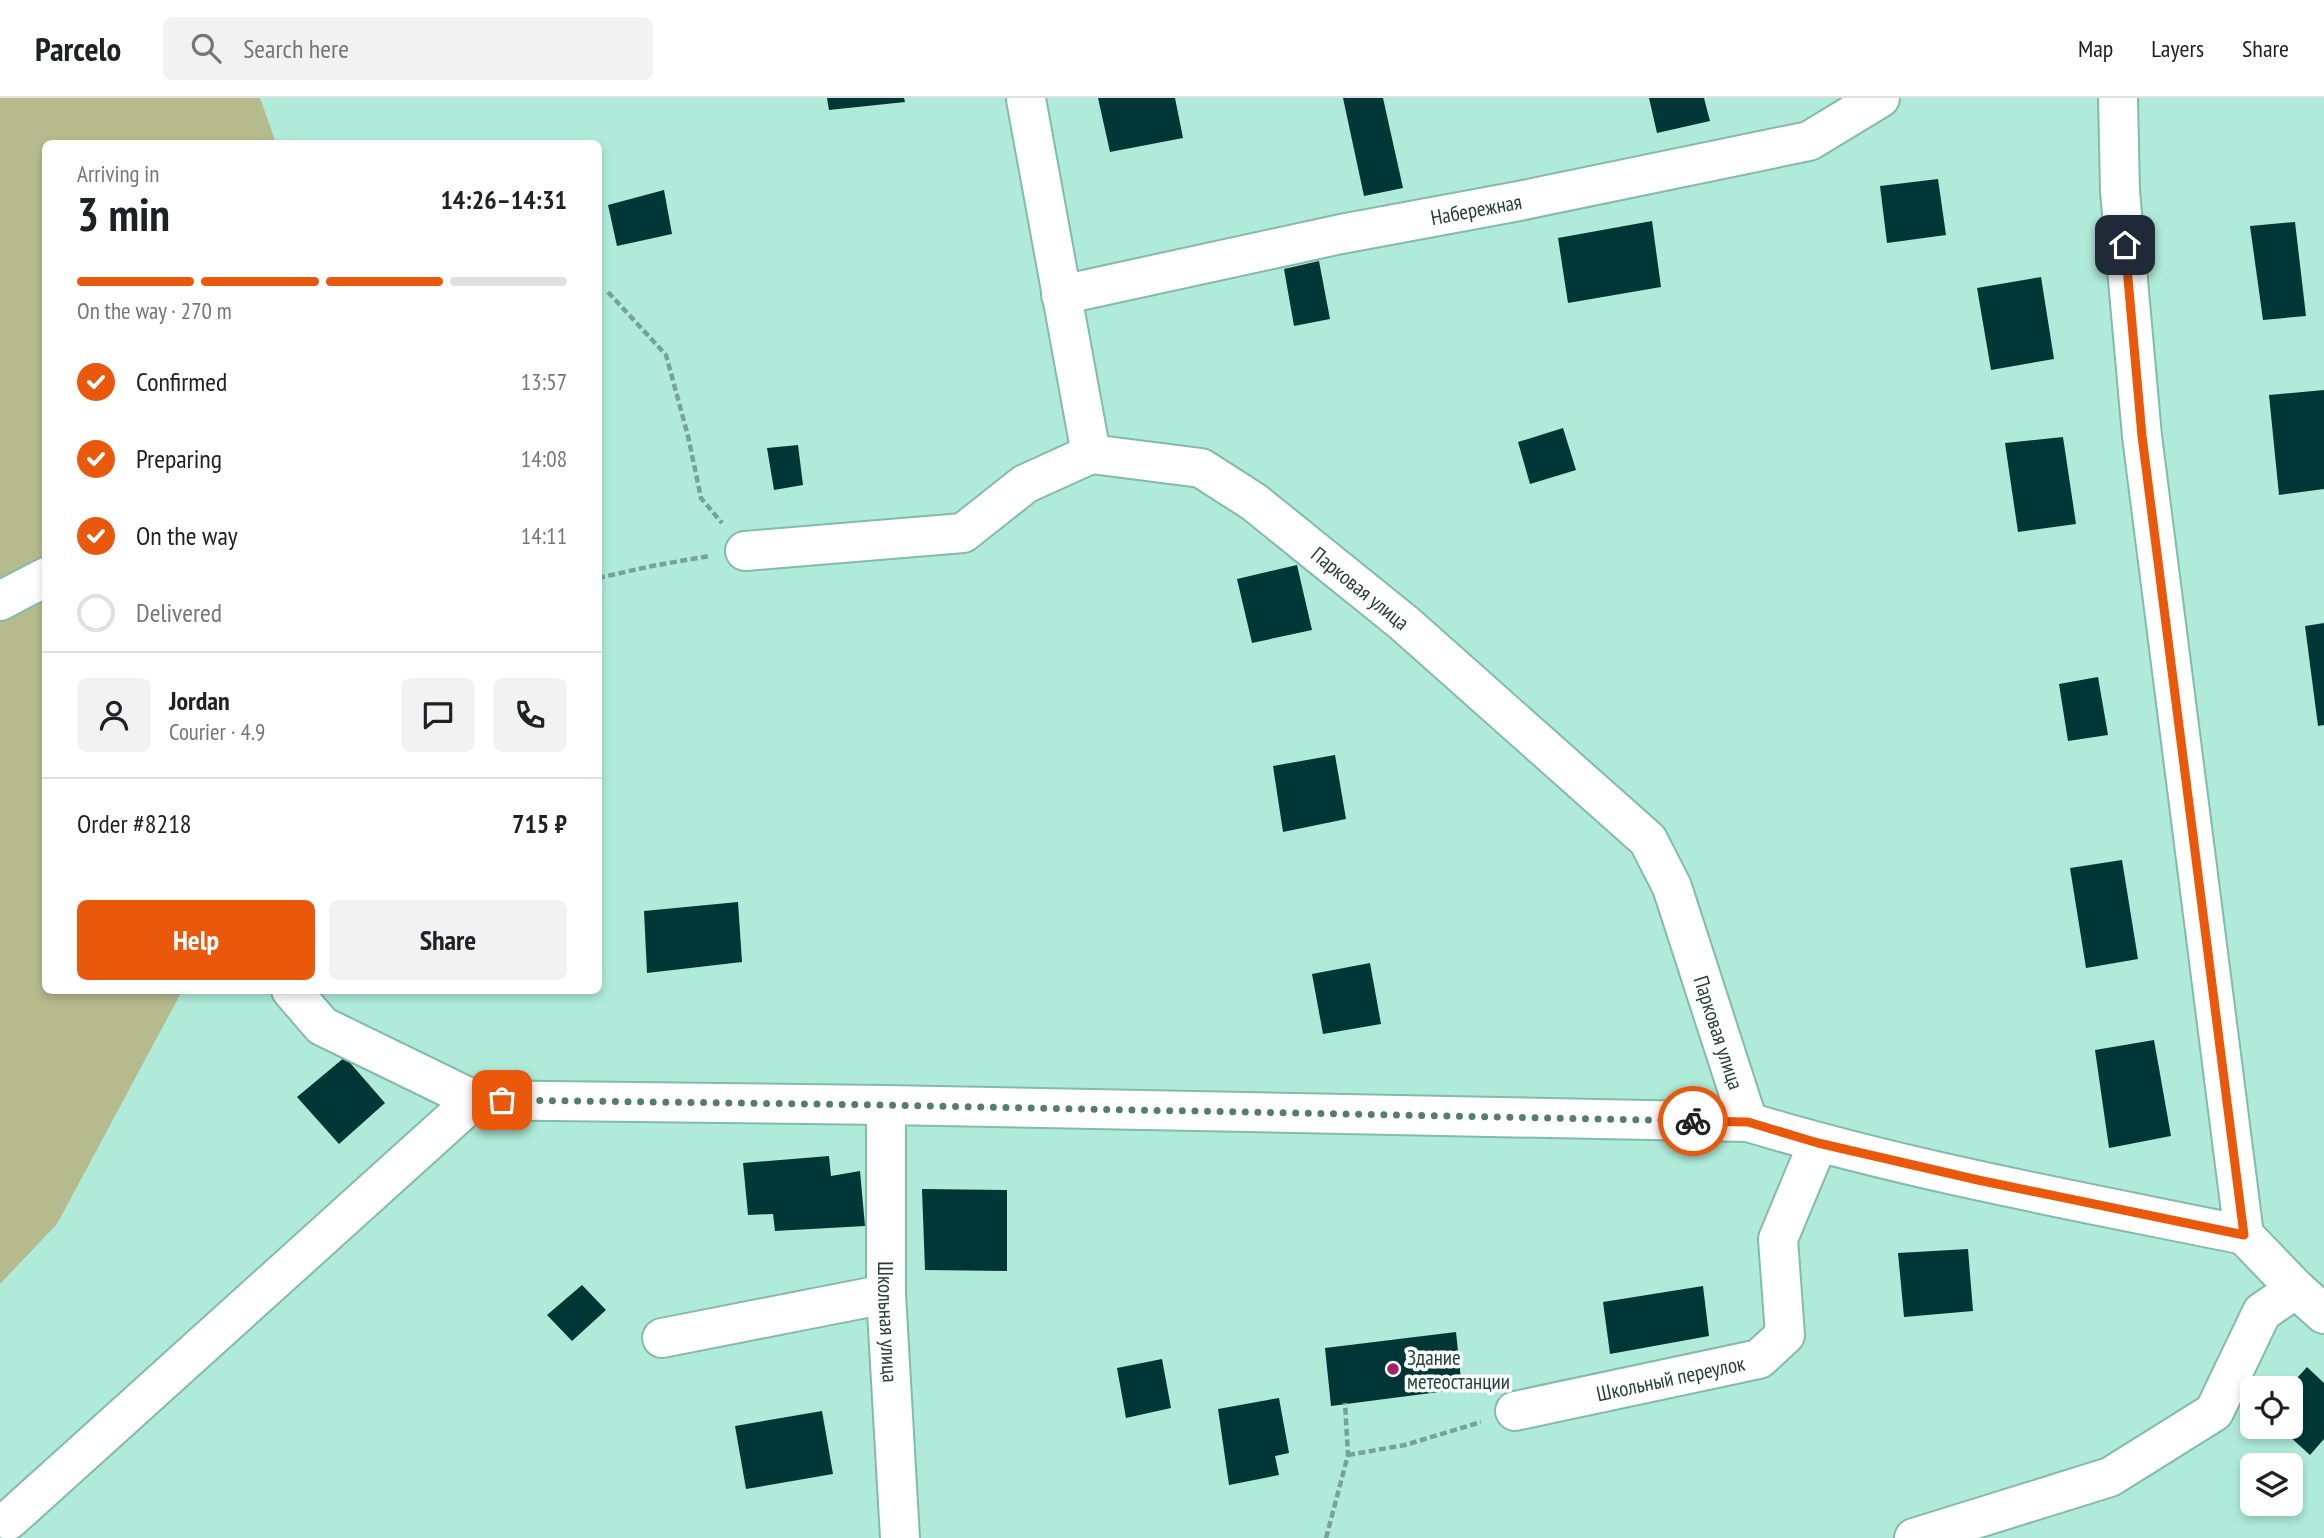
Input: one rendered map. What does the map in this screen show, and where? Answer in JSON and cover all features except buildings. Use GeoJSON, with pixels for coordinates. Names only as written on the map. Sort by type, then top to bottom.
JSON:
{"type":"FeatureCollection","features":[{"type":"Feature","properties":{"kind":"street","name":"Набережная"},"geometry":{"type":"LineString","coordinates":[[1061,295],[1341,234],[1519,201],[1809,141],[1880,98]]}},
{"type":"Feature","properties":{"kind":"street"},"geometry":{"type":"LineString","coordinates":[[745,551],[963,533],[1025,484],[1091,454],[1026,99]]}},
{"type":"Feature","properties":{"kind":"street"},"geometry":{"type":"LineString","coordinates":[[2112,104],[2142,436],[2244,1235]]}},
{"type":"Feature","properties":{"kind":"street","name":"Парковая улица"},"geometry":{"type":"LineString","coordinates":[[1091,454],[1201,468],[1254,502],[1404,623],[1648,841],[1672,887],[1748,1122]]}},
{"type":"Feature","properties":{"kind":"street"},"geometry":{"type":"LineString","coordinates":[[0,601],[42,579]]}},
{"type":"Feature","properties":{"kind":"street"},"geometry":{"type":"LineString","coordinates":[[295,994],[323,1026],[474,1100],[886,1105],[1748,1122],[1818,1143],[1978,1180],[2244,1235],[2324,1314]]}},
{"type":"Feature","properties":{"kind":"street"},"geometry":{"type":"LineString","coordinates":[[9,1520],[474,1100]]}},
{"type":"Feature","properties":{"kind":"street","name":"Школьная улица"},"geometry":{"type":"LineString","coordinates":[[886,1105],[886,1294],[900,1538]]}},
{"type":"Feature","properties":{"kind":"street","name":"Школьный переулок"},"geometry":{"type":"LineString","coordinates":[[1515,1411],[1759,1359],[1785,1335],[1779,1239],[1818,1143]]}},
{"type":"Feature","properties":{"kind":"street"},"geometry":{"type":"LineString","coordinates":[[1914,1538],[2110,1477],[2214,1412],[2262,1312],[2296,1289]]}},
{"type":"Feature","properties":{"kind":"street"},"geometry":{"type":"LineString","coordinates":[[662,1338],[886,1294]]}},
{"type":"Feature","properties":{"kind":"path"},"geometry":{"type":"LineString","coordinates":[[608,292],[666,355],[688,436],[701,498],[745,551]]}},
{"type":"Feature","properties":{"kind":"path"},"geometry":{"type":"LineString","coordinates":[[602,577],[745,551]]}},
{"type":"Feature","properties":{"kind":"path"},"geometry":{"type":"LineString","coordinates":[[1326,1538],[1348,1455],[1345,1403]]}},
{"type":"Feature","properties":{"kind":"path"},"geometry":{"type":"LineString","coordinates":[[1348,1455],[1405,1445],[1515,1411]]}},
{"type":"Feature","properties":{"kind":"green space"},"geometry":{"type":"Polygon","coordinates":[[[0,98],[260,98],[275,140],[42,140],[42,994],[180,994],[57,1224],[0,1284],[0,98]]]}},
{"type":"Feature","properties":{"kind":"way so far"},"geometry":{"type":"LineString","coordinates":[[502,1100],[1693,1121]]}},
{"type":"Feature","properties":{"kind":"place","name":"Здание метеостанции"},"geometry":{"type":"Point","coordinates":[1393,1369]}},
{"type":"Feature","properties":{"kind":"route"},"geometry":{"type":"LineString","coordinates":[[1693,1121],[1748,1122],[1818,1143],[1978,1180],[2244,1235],[2142,436],[2125,245]]}}]}
